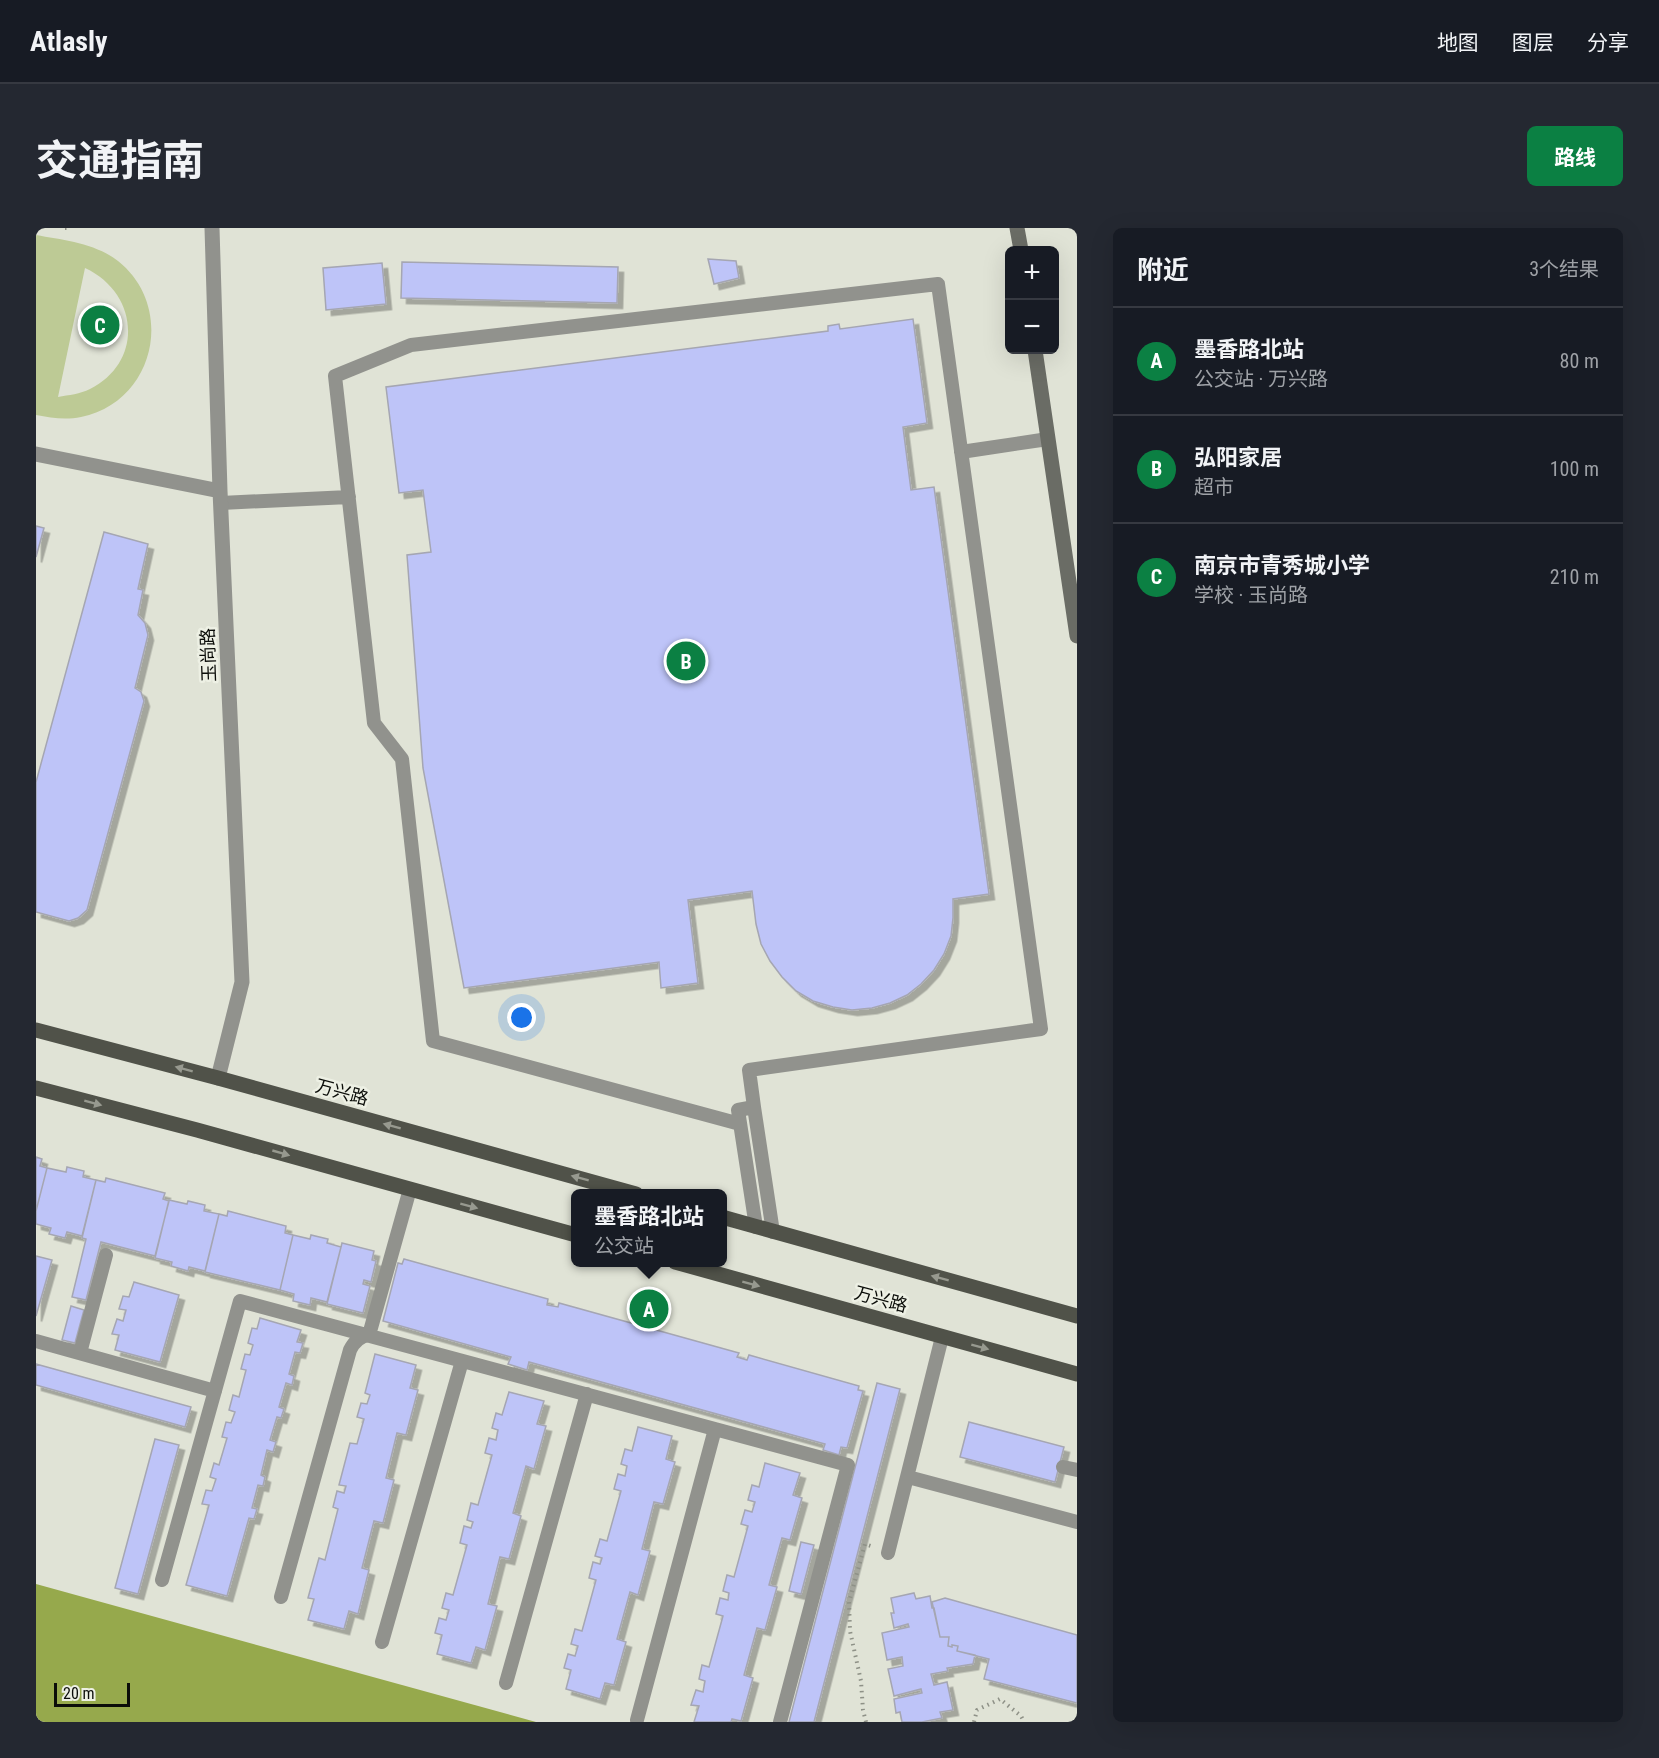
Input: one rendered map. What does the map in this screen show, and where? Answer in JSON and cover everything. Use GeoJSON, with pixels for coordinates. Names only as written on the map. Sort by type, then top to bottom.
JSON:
{"type":"FeatureCollection","features":[{"type":"Feature","properties":{"kind":"main road","name":"万兴路"},"geometry":{"type":"LineString","coordinates":[[36,1030],[618,1189]]}},
{"type":"Feature","properties":{"kind":"main road"},"geometry":{"type":"LineString","coordinates":[[36,1088],[571,1234]]}},
{"type":"Feature","properties":{"kind":"main road","name":"万兴路"},"geometry":{"type":"LineString","coordinates":[[727,1218],[1077,1316]]}},
{"type":"Feature","properties":{"kind":"main road","name":"万兴路"},"geometry":{"type":"LineString","coordinates":[[690,1267],[1077,1374]]}},
{"type":"Feature","properties":{"kind":"street","name":"玉尚路"},"geometry":{"type":"LineString","coordinates":[[212,228],[242,982],[218,1078]]}},
{"type":"Feature","properties":{"kind":"street"},"geometry":{"type":"LineString","coordinates":[[1017,228],[1020,246]]}},
{"type":"Feature","properties":{"kind":"street"},"geometry":{"type":"LineString","coordinates":[[1036,354],[1077,636]]}},
{"type":"Feature","properties":{"kind":"street"},"geometry":{"type":"LineString","coordinates":[[36,454],[221,497]]}},
{"type":"Feature","properties":{"kind":"lane"},"geometry":{"type":"LineString","coordinates":[[740,1124],[433,1041],[402,759],[374,723],[335,376],[411,345],[938,284],[1041,1029],[749,1070],[773,1232]]}},
{"type":"Feature","properties":{"kind":"lane"},"geometry":{"type":"LineString","coordinates":[[961,452],[1048,439]]}},
{"type":"Feature","properties":{"kind":"lane"},"geometry":{"type":"LineString","coordinates":[[221,497],[349,497]]}},
{"type":"Feature","properties":{"kind":"lane"},"geometry":{"type":"LineString","coordinates":[[754,1107],[738,1110],[756,1227]]}},
{"type":"Feature","properties":{"kind":"lane"},"geometry":{"type":"LineString","coordinates":[[369,1335],[410,1189]]}},
{"type":"Feature","properties":{"kind":"lane"},"geometry":{"type":"LineString","coordinates":[[80,1353],[106,1255]]}},
{"type":"Feature","properties":{"kind":"lane"},"geometry":{"type":"LineString","coordinates":[[162,1580],[240,1300],[848,1465],[780,1722]]}},
{"type":"Feature","properties":{"kind":"lane"},"geometry":{"type":"LineString","coordinates":[[281,1597],[350,1350],[363,1335],[369,1335]]}},
{"type":"Feature","properties":{"kind":"lane"},"geometry":{"type":"LineString","coordinates":[[889,1552],[942,1336]]}},
{"type":"Feature","properties":{"kind":"lane"},"geometry":{"type":"LineString","coordinates":[[36,1341],[215,1391]]}},
{"type":"Feature","properties":{"kind":"lane"},"geometry":{"type":"LineString","coordinates":[[382,1642],[462,1361]]}},
{"type":"Feature","properties":{"kind":"lane"},"geometry":{"type":"LineString","coordinates":[[506,1683],[586,1394]]}},
{"type":"Feature","properties":{"kind":"lane"},"geometry":{"type":"LineString","coordinates":[[637,1720],[715,1429]]}},
{"type":"Feature","properties":{"kind":"lane"},"geometry":{"type":"LineString","coordinates":[[1063,1467],[1077,1470]]}},
{"type":"Feature","properties":{"kind":"lane"},"geometry":{"type":"LineString","coordinates":[[908,1477],[1077,1522]]}},
{"type":"Feature","properties":{"kind":"path"},"geometry":{"type":"LineString","coordinates":[[866,1722],[862,1710],[861,1681],[850,1631],[849,1602],[865,1544],[889,1552]]}},
{"type":"Feature","properties":{"kind":"path"},"geometry":{"type":"LineString","coordinates":[[974,1722],[977,1710],[1000,1699],[1021,1716],[1024,1722]]}},
{"type":"Feature","properties":{"kind":"green space"},"geometry":{"type":"Polygon","coordinates":[[[36,235],[89,246],[118,261],[136,280],[147,303],[151,327],[149,351],[141,373],[126,393],[106,408],[81,417],[58,418],[36,415],[36,235]],[[85,268],[58,397],[90,389],[108,377],[120,362],[126,345],[128,328],[125,310],[116,294],[103,279],[85,268]]]}},
{"type":"Feature","properties":{"kind":"green space"},"geometry":{"type":"Polygon","coordinates":[[[36,1584],[536,1722],[36,1722],[36,1584]]]}},
{"type":"Feature","properties":{"kind":"building"},"geometry":{"type":"Polygon","coordinates":[[[708,259],[736,261],[739,278],[714,284],[708,259]]]}},
{"type":"Feature","properties":{"kind":"building"},"geometry":{"type":"Polygon","coordinates":[[[402,262],[618,267],[617,303],[401,298],[402,262]]]}},
{"type":"Feature","properties":{"kind":"building"},"geometry":{"type":"Polygon","coordinates":[[[382,263],[386,304],[326,310],[323,268],[382,263]]]}},
{"type":"Feature","properties":{"kind":"building"},"geometry":{"type":"Polygon","coordinates":[[[913,319],[927,423],[903,427],[911,490],[934,487],[989,894],[953,899],[951,936],[934,970],[907,995],[872,1008],[852,1010],[833,1007],[813,1001],[796,991],[770,961],[761,944],[752,891],[688,900],[698,983],[661,988],[659,962],[464,988],[423,768],[407,555],[431,552],[423,490],[399,493],[386,387],[828,331],[828,326],[839,324],[840,329],[913,319]]]}},
{"type":"Feature","properties":{"kind":"building"},"geometry":{"type":"Polygon","coordinates":[[[36,526],[44,528],[36,557],[36,526]]]}},
{"type":"Feature","properties":{"kind":"building"},"geometry":{"type":"Polygon","coordinates":[[[104,532],[148,544],[138,589],[143,590],[138,615],[145,623],[148,635],[135,688],[141,692],[144,701],[87,910],[78,918],[69,921],[36,912],[36,782],[104,532]]]}},
{"type":"Feature","properties":{"kind":"building"},"geometry":{"type":"Polygon","coordinates":[[[36,1157],[42,1159],[40,1166],[47,1168],[36,1211],[36,1157]]]}},
{"type":"Feature","properties":{"kind":"building"},"geometry":{"type":"Polygon","coordinates":[[[67,1167],[84,1171],[83,1177],[96,1180],[82,1236],[67,1232],[65,1238],[49,1234],[51,1228],[36,1224],[36,1211],[47,1168],[66,1172],[67,1167]]]}},
{"type":"Feature","properties":{"kind":"building"},"geometry":{"type":"Polygon","coordinates":[[[106,1178],[165,1193],[163,1199],[169,1201],[155,1256],[101,1242],[86,1300],[72,1297],[86,1239],[82,1238],[96,1180],[105,1182],[106,1178]]]}},
{"type":"Feature","properties":{"kind":"building"},"geometry":{"type":"Polygon","coordinates":[[[169,1200],[205,1205],[204,1211],[219,1214],[205,1271],[189,1267],[188,1271],[171,1266],[172,1262],[155,1258],[169,1200]]]}},
{"type":"Feature","properties":{"kind":"building"},"geometry":{"type":"Polygon","coordinates":[[[228,1211],[286,1226],[285,1233],[293,1235],[280,1290],[205,1272],[219,1214],[227,1216],[228,1211]]]}},
{"type":"Feature","properties":{"kind":"building"},"geometry":{"type":"Polygon","coordinates":[[[293,1235],[310,1239],[311,1235],[328,1239],[327,1243],[341,1247],[327,1302],[311,1298],[310,1305],[293,1301],[294,1294],[280,1290],[293,1235]]]}},
{"type":"Feature","properties":{"kind":"building"},"geometry":{"type":"Polygon","coordinates":[[[342,1243],[374,1251],[372,1260],[376,1261],[371,1282],[364,1280],[363,1284],[370,1286],[363,1313],[327,1304],[342,1243]]]}},
{"type":"Feature","properties":{"kind":"building"},"geometry":{"type":"Polygon","coordinates":[[[36,1256],[52,1260],[36,1316],[36,1256]]]}},
{"type":"Feature","properties":{"kind":"building"},"geometry":{"type":"Polygon","coordinates":[[[404,1259],[548,1299],[547,1305],[558,1307],[559,1303],[739,1353],[737,1357],[747,1360],[749,1355],[859,1386],[858,1390],[863,1391],[847,1448],[841,1447],[839,1455],[823,1450],[825,1444],[529,1362],[527,1370],[508,1364],[511,1357],[383,1321],[398,1263],[402,1264],[404,1259]]]}},
{"type":"Feature","properties":{"kind":"building"},"geometry":{"type":"Polygon","coordinates":[[[134,1282],[179,1295],[160,1362],[115,1350],[119,1335],[112,1334],[117,1319],[123,1321],[126,1310],[119,1309],[123,1296],[129,1297],[134,1282]]]}},
{"type":"Feature","properties":{"kind":"building"},"geometry":{"type":"Polygon","coordinates":[[[71,1306],[84,1310],[75,1343],[62,1340],[71,1306]]]}},
{"type":"Feature","properties":{"kind":"building"},"geometry":{"type":"Polygon","coordinates":[[[260,1318],[301,1330],[297,1342],[303,1343],[300,1353],[295,1352],[289,1374],[294,1376],[292,1385],[286,1383],[279,1407],[284,1409],[281,1418],[277,1417],[270,1440],[276,1442],[273,1452],[267,1450],[261,1475],[265,1477],[263,1486],[258,1485],[252,1508],[257,1509],[254,1519],[249,1518],[227,1596],[186,1585],[209,1505],[202,1504],[206,1490],[212,1491],[216,1479],[210,1477],[214,1463],[219,1465],[227,1438],[222,1437],[226,1422],[231,1423],[235,1412],[229,1410],[233,1395],[239,1397],[246,1370],[241,1369],[245,1354],[250,1355],[253,1345],[248,1343],[252,1328],[257,1329],[260,1318]]]}},
{"type":"Feature","properties":{"kind":"building"},"geometry":{"type":"Polygon","coordinates":[[[375,1354],[416,1365],[410,1388],[418,1390],[406,1435],[397,1433],[386,1478],[394,1480],[383,1523],[374,1521],[362,1568],[369,1570],[358,1614],[349,1611],[344,1629],[308,1620],[314,1599],[308,1598],[319,1558],[325,1560],[338,1509],[333,1507],[337,1491],[344,1493],[346,1486],[339,1485],[350,1443],[357,1444],[364,1419],[357,1417],[361,1403],[367,1404],[370,1395],[365,1393],[375,1354]]]}},
{"type":"Feature","properties":{"kind":"building"},"geometry":{"type":"Polygon","coordinates":[[[36,1364],[191,1407],[185,1427],[36,1385],[36,1364]]]}},
{"type":"Feature","properties":{"kind":"building"},"geometry":{"type":"Polygon","coordinates":[[[877,1383],[900,1389],[814,1722],[789,1722],[877,1383]]]}},
{"type":"Feature","properties":{"kind":"building"},"geometry":{"type":"Polygon","coordinates":[[[509,1392],[544,1401],[537,1424],[546,1426],[534,1469],[526,1466],[513,1513],[521,1516],[509,1559],[500,1557],[488,1604],[497,1606],[485,1650],[476,1647],[471,1663],[437,1654],[442,1635],[435,1633],[439,1618],[446,1620],[449,1610],[442,1608],[446,1593],[453,1595],[467,1545],[460,1543],[464,1526],[471,1528],[473,1522],[467,1520],[471,1503],[478,1505],[492,1455],[485,1453],[489,1438],[496,1440],[498,1430],[492,1428],[496,1413],[502,1415],[509,1392]]]}},
{"type":"Feature","properties":{"kind":"building"},"geometry":{"type":"Polygon","coordinates":[[[969,1422],[1064,1447],[1055,1482],[960,1457],[969,1422]]]}},
{"type":"Feature","properties":{"kind":"building"},"geometry":{"type":"Polygon","coordinates":[[[638,1427],[672,1436],[666,1459],[675,1462],[663,1504],[654,1502],[642,1549],[650,1551],[638,1595],[630,1592],[617,1639],[626,1642],[614,1685],[605,1683],[600,1699],[566,1689],[571,1670],[564,1668],[568,1654],[575,1656],[578,1646],[571,1644],[575,1629],[582,1631],[596,1580],[589,1578],[593,1562],[600,1564],[602,1558],[595,1556],[600,1539],[607,1541],[621,1491],[614,1489],[618,1474],[625,1476],[627,1466],[621,1464],[625,1449],[632,1451],[638,1427]]]}},
{"type":"Feature","properties":{"kind":"building"},"geometry":{"type":"Polygon","coordinates":[[[155,1439],[179,1445],[138,1594],[115,1588],[155,1439]]]}},
{"type":"Feature","properties":{"kind":"building"},"geometry":{"type":"Polygon","coordinates":[[[765,1463],[800,1473],[793,1495],[802,1498],[790,1540],[782,1538],[769,1585],[777,1587],[765,1630],[757,1628],[744,1675],[753,1678],[741,1721],[732,1719],[731,1722],[694,1722],[699,1706],[691,1705],[696,1690],[703,1692],[705,1681],[699,1679],[702,1665],[709,1667],[723,1616],[716,1614],[720,1598],[728,1600],[729,1593],[723,1591],[727,1575],[734,1577],[748,1526],[741,1524],[745,1510],[752,1512],[755,1502],[748,1500],[752,1485],[759,1487],[765,1463]]]}},
{"type":"Feature","properties":{"kind":"building"},"geometry":{"type":"Polygon","coordinates":[[[801,1542],[814,1545],[801,1594],[789,1591],[801,1542]]]}},
{"type":"Feature","properties":{"kind":"building"},"geometry":{"type":"Polygon","coordinates":[[[914,1593],[916,1599],[930,1596],[940,1637],[949,1637],[948,1646],[958,1646],[957,1651],[975,1655],[973,1664],[947,1668],[948,1671],[931,1674],[934,1685],[947,1682],[953,1710],[940,1712],[942,1718],[922,1722],[902,1722],[900,1712],[896,1713],[894,1699],[922,1693],[921,1689],[894,1696],[888,1669],[903,1666],[902,1657],[887,1660],[882,1633],[909,1627],[908,1624],[894,1628],[891,1598],[914,1593]]]}},
{"type":"Feature","properties":{"kind":"building"},"geometry":{"type":"Polygon","coordinates":[[[945,1598],[1077,1635],[1077,1703],[984,1679],[989,1659],[957,1651],[958,1646],[948,1646],[949,1637],[940,1637],[932,1602],[945,1598]]]}},
{"type":"Feature","properties":{"kind":"place","name":"南京市青秀城小学"},"geometry":{"type":"Point","coordinates":[100,325]}},
{"type":"Feature","properties":{"kind":"place","name":"弘阳家居"},"geometry":{"type":"Point","coordinates":[686,661]}},
{"type":"Feature","properties":{"kind":"place","name":"墨香路北站"},"geometry":{"type":"Point","coordinates":[649,1309]}}]}
